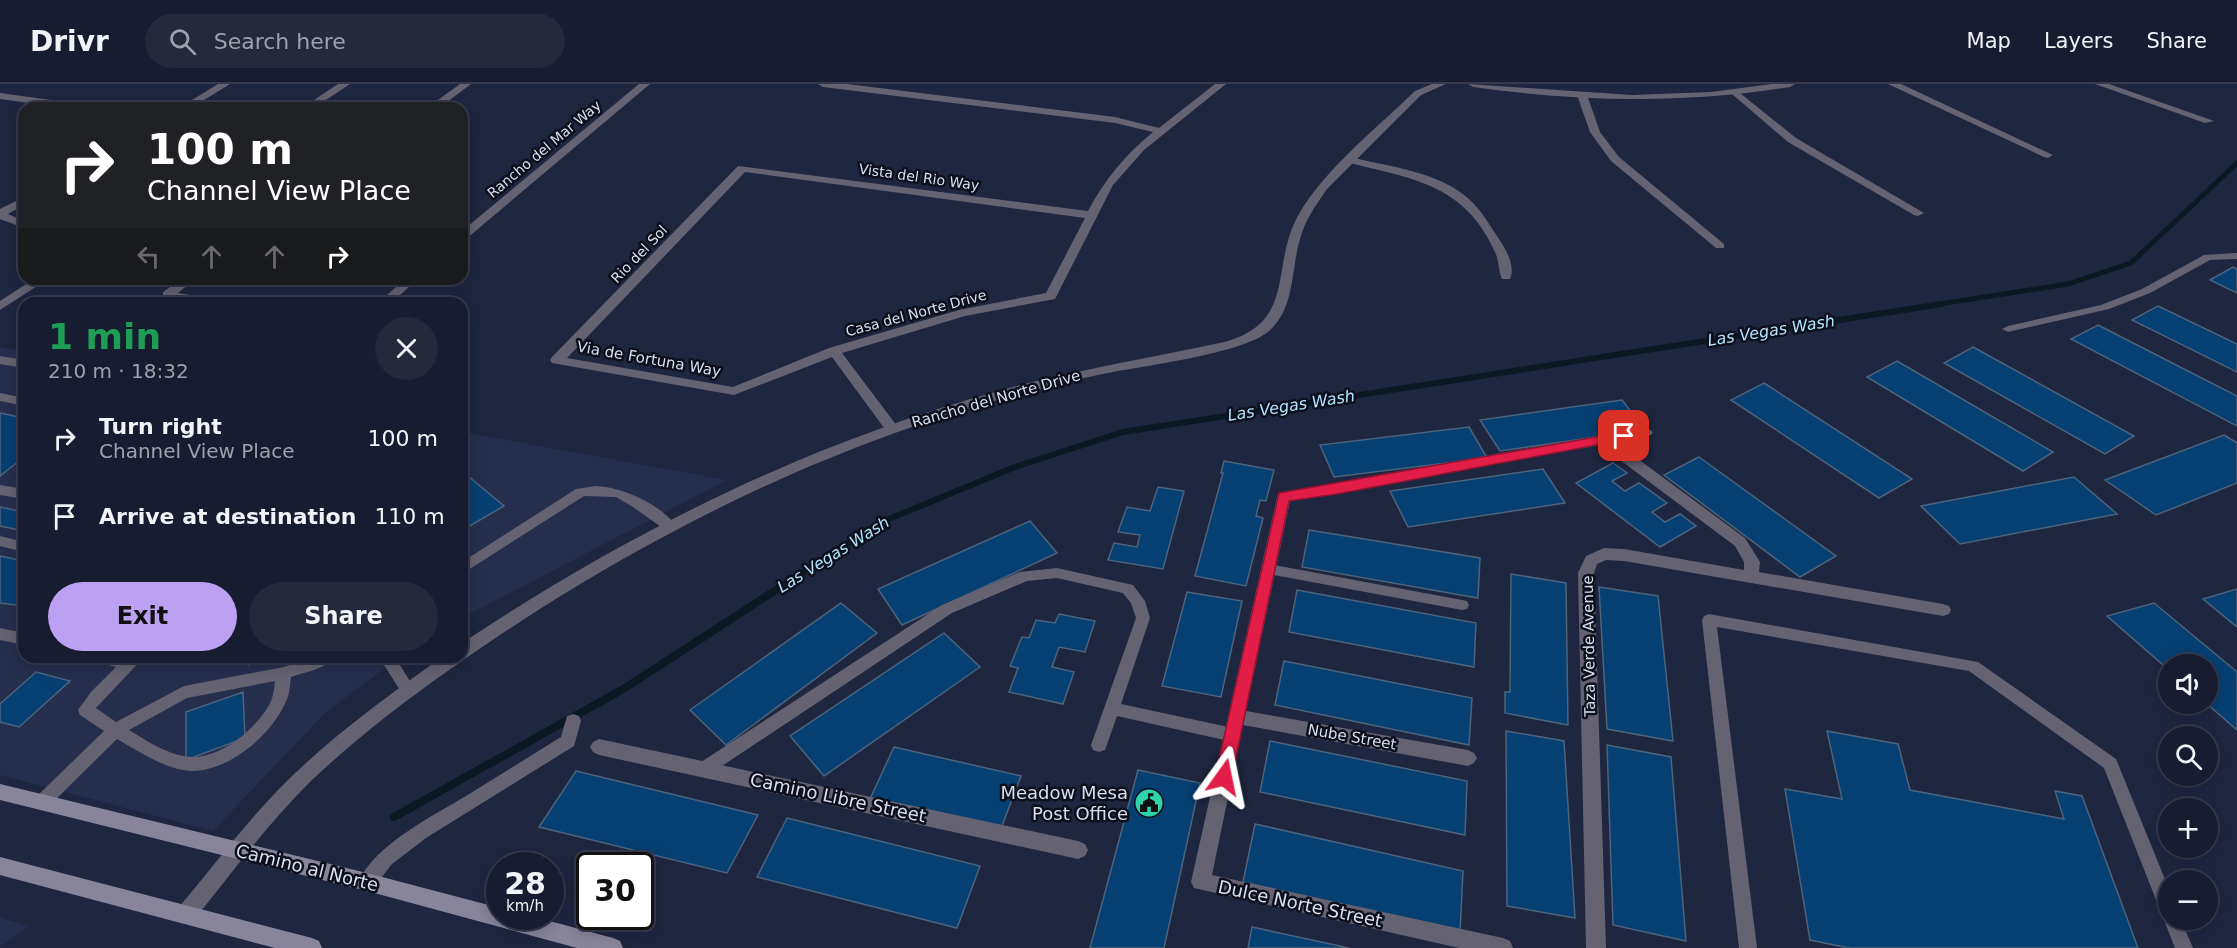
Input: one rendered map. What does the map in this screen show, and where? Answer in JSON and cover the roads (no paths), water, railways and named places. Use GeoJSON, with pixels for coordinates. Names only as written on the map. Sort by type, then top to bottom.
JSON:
{"type":"FeatureCollection","features":[{"type":"Feature","properties":{"kind":"main road","name":"Camino al Norte"},"geometry":{"type":"LineString","coordinates":[[0,792],[368,882],[612,948]]}},
{"type":"Feature","properties":{"kind":"main road"},"geometry":{"type":"LineString","coordinates":[[0,866],[312,948]]}},
{"type":"Feature","properties":{"kind":"street"},"geometry":{"type":"LineString","coordinates":[[194,102],[225,84]]}},
{"type":"Feature","properties":{"kind":"street"},"geometry":{"type":"LineString","coordinates":[[316,102],[345,84]]}},
{"type":"Feature","properties":{"kind":"street"},"geometry":{"type":"LineString","coordinates":[[440,102],[466,84]]}},
{"type":"Feature","properties":{"kind":"street","name":"Rancho del Mar Way"},"geometry":{"type":"LineString","coordinates":[[468,232],[645,84]]}},
{"type":"Feature","properties":{"kind":"street"},"geometry":{"type":"LineString","coordinates":[[823,84],[1116,120],[1161,131]]}},
{"type":"Feature","properties":{"kind":"street","name":"Casa del Norte Drive"},"geometry":{"type":"LineString","coordinates":[[734,391],[834,351],[963,313],[1051,296],[1108,184],[1140,148],[1221,84]]}},
{"type":"Feature","properties":{"kind":"street","name":"Rancho del Norte Drive"},"geometry":{"type":"LineString","coordinates":[[468,648],[572,580],[669,526],[757,483],[892,429],[979,400],[1032,386],[1229,344],[1259,333],[1268,326],[1278,310],[1293,240],[1306,212],[1323,187],[1418,93],[1441,84]]}},
{"type":"Feature","properties":{"kind":"street"},"geometry":{"type":"LineString","coordinates":[[1473,84],[1582,95],[1660,97],[1735,92],[1790,84]]}},
{"type":"Feature","properties":{"kind":"street"},"geometry":{"type":"LineString","coordinates":[[1893,84],[2048,155]]}},
{"type":"Feature","properties":{"kind":"street"},"geometry":{"type":"LineString","coordinates":[[2100,84],[2209,121]]}},
{"type":"Feature","properties":{"kind":"street"},"geometry":{"type":"LineString","coordinates":[[1735,92],[1792,140],[1918,213]]}},
{"type":"Feature","properties":{"kind":"street"},"geometry":{"type":"LineString","coordinates":[[1582,95],[1595,132],[1616,159],[1720,246]]}},
{"type":"Feature","properties":{"kind":"street"},"geometry":{"type":"LineString","coordinates":[[0,96],[44,102]]}},
{"type":"Feature","properties":{"kind":"street"},"geometry":{"type":"LineString","coordinates":[[1350,160],[1429,182],[1458,195],[1472,208],[1500,247],[1506,266],[1506,276]]}},
{"type":"Feature","properties":{"kind":"street","name":"Vista del Rio Way"},"geometry":{"type":"LineString","coordinates":[[742,168],[1091,215]]}},
{"type":"Feature","properties":{"kind":"street","name":"Rio del Sol"},"geometry":{"type":"LineString","coordinates":[[557,360],[742,168]]}},
{"type":"Feature","properties":{"kind":"street"},"geometry":{"type":"LineString","coordinates":[[0,215],[18,204]]}},
{"type":"Feature","properties":{"kind":"street"},"geometry":{"type":"LineString","coordinates":[[0,215],[18,214]]}},
{"type":"Feature","properties":{"kind":"street"},"geometry":{"type":"LineString","coordinates":[[0,215],[18,222]]}},
{"type":"Feature","properties":{"kind":"street"},"geometry":{"type":"LineString","coordinates":[[0,306],[33,285]]}},
{"type":"Feature","properties":{"kind":"street"},"geometry":{"type":"LineString","coordinates":[[178,297],[166,295],[180,285]]}},
{"type":"Feature","properties":{"kind":"street"},"geometry":{"type":"LineString","coordinates":[[391,297],[405,285]]}},
{"type":"Feature","properties":{"kind":"street"},"geometry":{"type":"LineString","coordinates":[[834,351],[892,429]]}},
{"type":"Feature","properties":{"kind":"street","name":"Via de Fortuna Way"},"geometry":{"type":"LineString","coordinates":[[557,360],[734,391]]}},
{"type":"Feature","properties":{"kind":"street"},"geometry":{"type":"LineString","coordinates":[[1602,440],[1646,432]]}},
{"type":"Feature","properties":{"kind":"street"},"geometry":{"type":"LineString","coordinates":[[1602,440],[1740,542],[1752,562],[1752,577]]}},
{"type":"Feature","properties":{"kind":"street","name":"Dulce Norte Street"},"geometry":{"type":"LineString","coordinates":[[1503,948],[1201,882],[1283,497],[1602,440]]}},
{"type":"Feature","properties":{"kind":"street","name":"Taza Verde Avenue"},"geometry":{"type":"LineString","coordinates":[[1596,948],[1586,573],[1591,560],[1604,554],[1624,555],[1943,610]]}},
{"type":"Feature","properties":{"kind":"street"},"geometry":{"type":"LineString","coordinates":[[186,914],[269,812],[309,772],[446,663]]}},
{"type":"Feature","properties":{"kind":"street","name":"Nube Street"},"geometry":{"type":"LineString","coordinates":[[1236,716],[1468,758]]}},
{"type":"Feature","properties":{"kind":"street","name":"Camino Libre Street"},"geometry":{"type":"LineString","coordinates":[[599,747],[1078,850]]}},
{"type":"Feature","properties":{"kind":"lane"},"geometry":{"type":"LineString","coordinates":[[2008,329],[2105,307],[2146,291],[2208,257],[2237,256]]}},
{"type":"Feature","properties":{"kind":"lane"},"geometry":{"type":"LineString","coordinates":[[0,360],[18,363]]}},
{"type":"Feature","properties":{"kind":"lane"},"geometry":{"type":"LineString","coordinates":[[0,397],[18,401]]}},
{"type":"Feature","properties":{"kind":"lane"},"geometry":{"type":"LineString","coordinates":[[468,565],[581,492],[601,489],[623,494],[669,526]]}},
{"type":"Feature","properties":{"kind":"lane"},"geometry":{"type":"LineString","coordinates":[[0,490],[18,494]]}},
{"type":"Feature","properties":{"kind":"lane"},"geometry":{"type":"LineString","coordinates":[[0,542],[18,546]]}},
{"type":"Feature","properties":{"kind":"lane"},"geometry":{"type":"LineString","coordinates":[[1268,569],[1462,605]]}},
{"type":"Feature","properties":{"kind":"lane"},"geometry":{"type":"LineString","coordinates":[[704,769],[947,609],[1025,576],[1057,573],[1128,589],[1138,601],[1143,618],[1099,745]]}},
{"type":"Feature","properties":{"kind":"lane"},"geometry":{"type":"LineString","coordinates":[[1748,948],[1709,620],[1973,666],[2110,764],[2158,884]]}},
{"type":"Feature","properties":{"kind":"lane"},"geometry":{"type":"LineString","coordinates":[[0,634],[18,638]]}},
{"type":"Feature","properties":{"kind":"lane"},"geometry":{"type":"LineString","coordinates":[[130,663],[96,696],[86,710],[115,730],[182,762],[211,762],[258,732],[278,702],[284,673]]}},
{"type":"Feature","properties":{"kind":"lane"},"geometry":{"type":"LineString","coordinates":[[42,802],[115,730],[184,692],[284,673],[315,663]]}},
{"type":"Feature","properties":{"kind":"lane"},"geometry":{"type":"LineString","coordinates":[[391,663],[408,691]]}},
{"type":"Feature","properties":{"kind":"lane"},"geometry":{"type":"LineString","coordinates":[[1112,709],[1233,735]]}},
{"type":"Feature","properties":{"kind":"lane"},"geometry":{"type":"LineString","coordinates":[[368,882],[387,858],[420,833],[568,741],[573,721]]}},
{"type":"Feature","properties":{"kind":"lane"},"geometry":{"type":"LineString","coordinates":[[2176,930],[2184,948]]}},
{"type":"Feature","properties":{"kind":"waterway","name":"Las Vegas Wash"},"geometry":{"type":"LineString","coordinates":[[1933,305],[2068,284],[2131,263],[2237,163]]}},
{"type":"Feature","properties":{"kind":"waterway","name":"Las Vegas Wash"},"geometry":{"type":"LineString","coordinates":[[780,587],[879,523],[1015,467],[1123,432],[1942,304]]}},
{"type":"Feature","properties":{"kind":"waterway","name":"Las Vegas Wash"},"geometry":{"type":"LineString","coordinates":[[394,817],[625,688],[782,586]]}},
{"type":"Feature","properties":{"kind":"place","name":"Meadow Mesa Post Office"},"geometry":{"type":"Point","coordinates":[1149,803]}}]}
